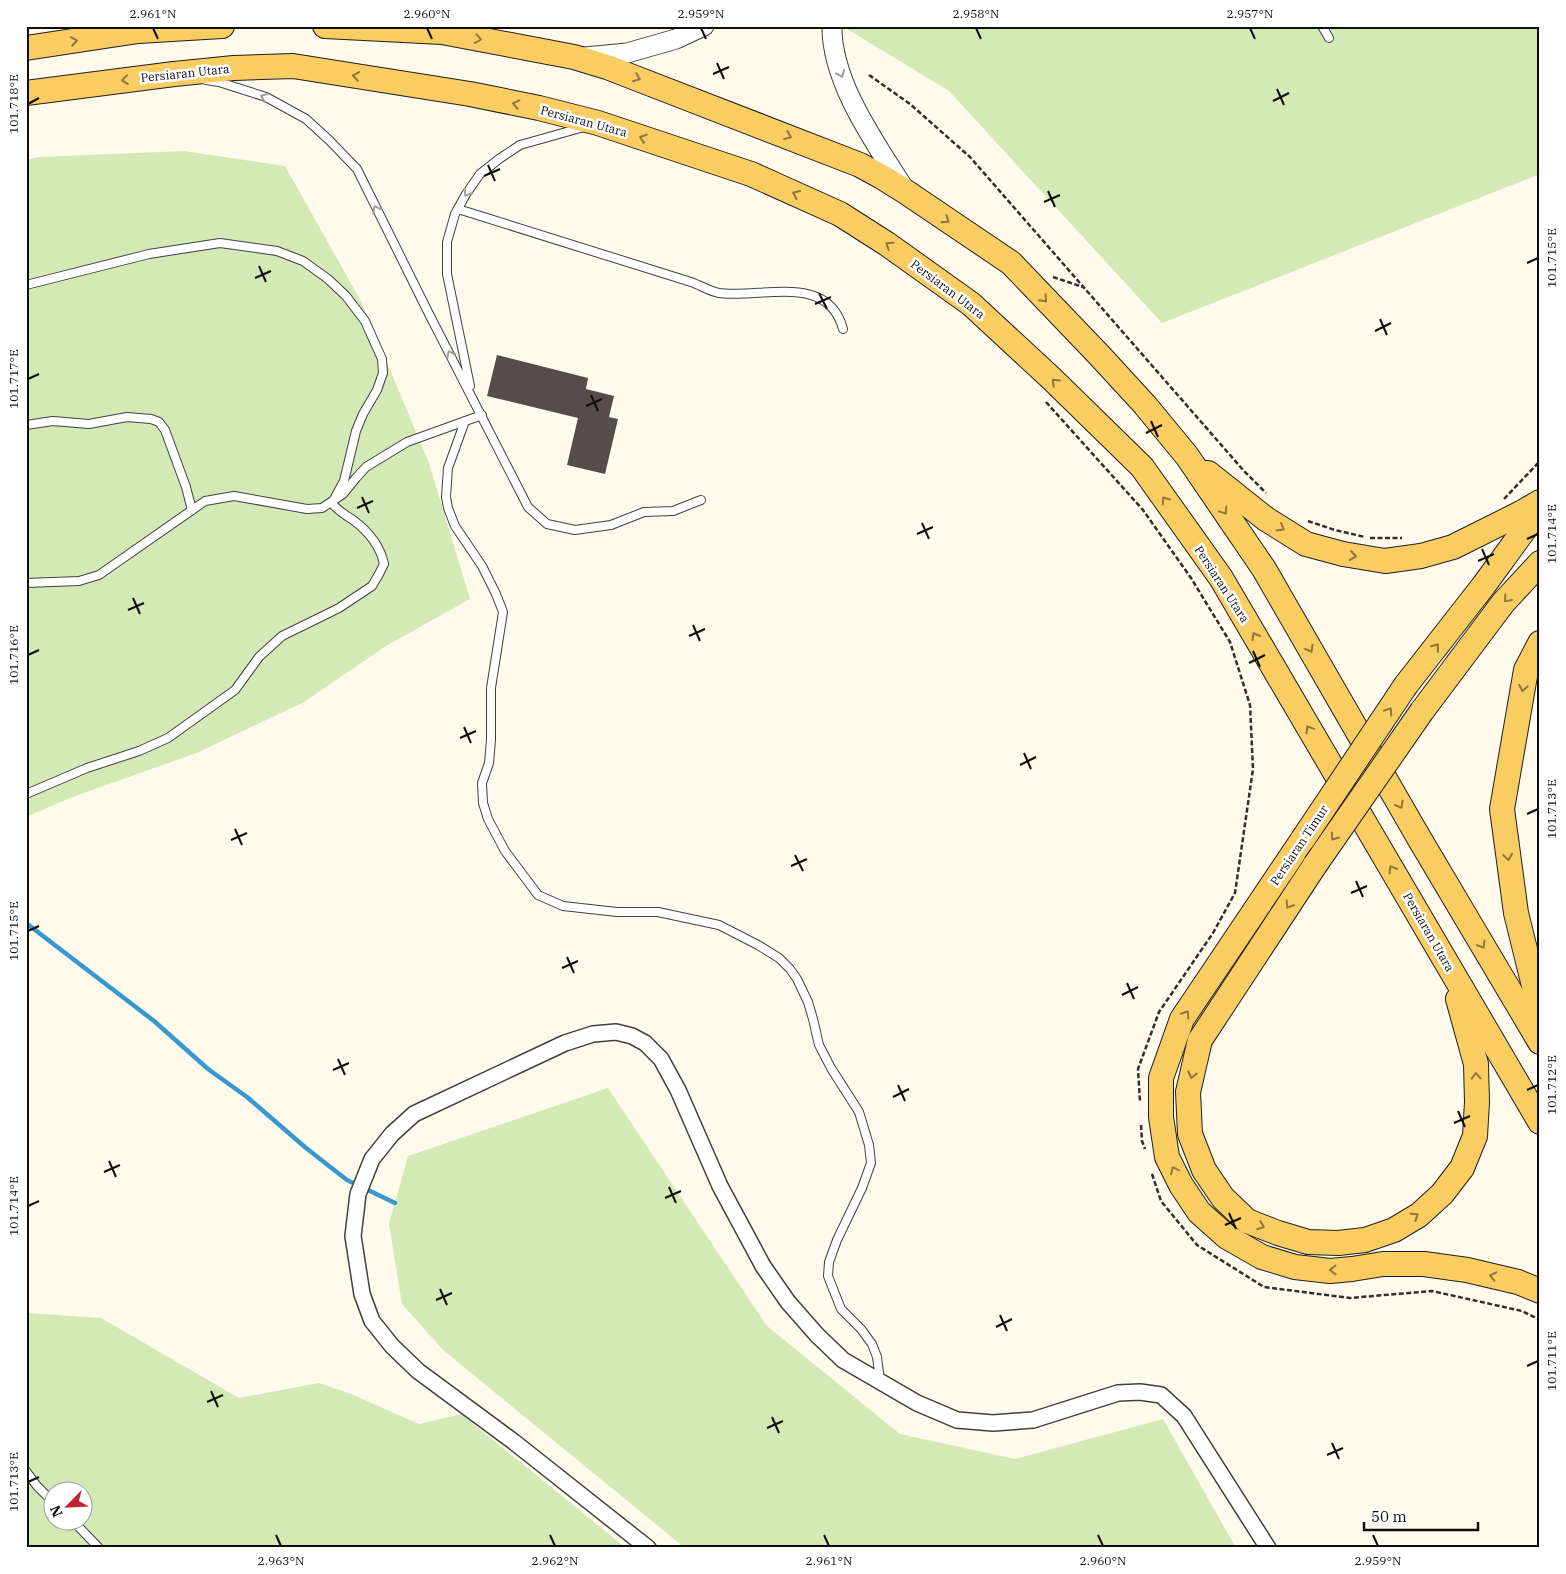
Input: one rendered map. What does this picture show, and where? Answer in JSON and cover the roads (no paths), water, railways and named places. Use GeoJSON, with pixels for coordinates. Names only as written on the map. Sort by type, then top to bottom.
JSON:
{"type":"FeatureCollection","features":[{"type":"Feature","properties":{"kind":"main road"},"geometry":{"type":"LineString","coordinates":[[26,48],[138,31],[222,26]]}},
{"type":"Feature","properties":{"kind":"main road"},"geometry":{"type":"LineString","coordinates":[[325,26],[442,32],[574,57],[607,67],[860,165],[906,192],[1011,263],[1145,405],[1187,456],[1264,569],[1419,838],[1540,1042]]}},
{"type":"Feature","properties":{"kind":"main road","name":"Persiaran Utara"},"geometry":{"type":"LineString","coordinates":[[26,93],[174,74],[234,68],[293,66],[470,94],[539,108],[598,123],[751,174],[840,214],[887,244],[971,304],[1051,378],[1142,468],[1221,578],[1540,1122]]}},
{"type":"Feature","properties":{"kind":"main road"},"geometry":{"type":"LineString","coordinates":[[1187,456],[1266,520],[1306,544],[1343,554],[1385,561],[1421,556],[1453,547],[1540,502]]}},
{"type":"Feature","properties":{"kind":"main road","name":"Persiaran Timur"},"geometry":{"type":"LineString","coordinates":[[1540,508],[1484,585],[1406,685],[1182,1019],[1161,1078],[1161,1117],[1167,1157],[1181,1185],[1199,1212],[1227,1237],[1262,1257],[1295,1267],[1330,1271],[1383,1264],[1424,1264],[1467,1270],[1518,1282],[1540,1291]]}},
{"type":"Feature","properties":{"kind":"main road","name":"Persiaran Timur"},"geometry":{"type":"LineString","coordinates":[[1444,956],[1464,1018],[1476,1064],[1477,1102],[1475,1136],[1462,1168],[1442,1194],[1419,1215],[1394,1230],[1365,1240],[1338,1243],[1308,1242],[1247,1221],[1223,1198],[1204,1170],[1190,1134],[1188,1092],[1200,1040],[1315,864],[1422,711],[1503,603],[1540,563]]}},
{"type":"Feature","properties":{"kind":"main road"},"geometry":{"type":"LineString","coordinates":[[1540,643],[1526,670],[1502,809],[1516,913],[1540,1010]]}},
{"type":"Feature","properties":{"kind":"street"},"geometry":{"type":"LineString","coordinates":[[574,57],[627,53],[676,39],[704,26]]}},
{"type":"Feature","properties":{"kind":"street"},"geometry":{"type":"LineString","coordinates":[[832,26],[838,68],[854,104],[873,140],[906,192]]}},
{"type":"Feature","properties":{"kind":"street"},"geometry":{"type":"LineString","coordinates":[[648,1548],[514,1442],[418,1371],[392,1346],[372,1321],[362,1294],[353,1236],[358,1194],[372,1159],[392,1134],[414,1114],[565,1043],[593,1034],[616,1032],[632,1036],[645,1043],[661,1059],[678,1090],[720,1186],[763,1266],[788,1302],[817,1335],[843,1360],[917,1403],[957,1420],[993,1423],[1033,1420],[1118,1393],[1140,1392],[1161,1395],[1184,1416],[1268,1548]]}},
{"type":"Feature","properties":{"kind":"lane"},"geometry":{"type":"LineString","coordinates":[[1322,26],[1329,38]]}},
{"type":"Feature","properties":{"kind":"lane"},"geometry":{"type":"LineString","coordinates":[[174,74],[219,82],[266,97],[306,119],[357,169],[528,506],[547,524],[575,530],[611,525],[644,512],[673,511],[701,500]]}},
{"type":"Feature","properties":{"kind":"lane"},"geometry":{"type":"LineString","coordinates":[[472,397],[447,274],[447,242],[458,209],[480,174],[520,145],[598,123]]}},
{"type":"Feature","properties":{"kind":"lane"},"geometry":{"type":"LineString","coordinates":[[458,209],[680,278],[718,293],[796,292],[809,294],[822,299],[834,309],[840,317],[842,329]]}},
{"type":"Feature","properties":{"kind":"lane"},"geometry":{"type":"LineString","coordinates":[[26,285],[149,254],[220,243],[277,252],[303,261],[328,279],[346,296],[366,321],[382,359],[383,374],[377,390],[359,423],[353,440],[344,481],[332,503]]}},
{"type":"Feature","properties":{"kind":"lane"},"geometry":{"type":"LineString","coordinates":[[26,583],[79,581],[99,575],[206,501],[234,496],[307,509],[322,508],[343,494],[366,467],[406,442],[482,415]]}},
{"type":"Feature","properties":{"kind":"lane"},"geometry":{"type":"LineString","coordinates":[[26,425],[53,421],[89,424],[127,417],[151,419],[159,422],[165,430],[186,487],[192,510]]}},
{"type":"Feature","properties":{"kind":"lane"},"geometry":{"type":"LineString","coordinates":[[465,421],[448,468],[446,497],[448,508],[455,526],[482,566],[503,612],[491,688],[489,763],[482,782],[483,803],[488,819],[504,851],[538,895],[563,906],[617,912],[658,912],[719,925],[779,958],[797,979],[814,1018],[819,1045],[859,1112],[869,1145],[871,1163],[862,1188],[837,1240],[829,1262],[828,1276],[841,1309],[861,1329],[872,1344],[877,1356],[880,1381]]}},
{"type":"Feature","properties":{"kind":"lane"},"geometry":{"type":"LineString","coordinates":[[26,794],[87,768],[139,751],[168,738],[234,690],[259,657],[282,636],[338,608],[372,586],[384,564],[377,544],[355,522],[337,510],[332,503]]}},
{"type":"Feature","properties":{"kind":"lane"},"geometry":{"type":"LineString","coordinates":[[26,1471],[42,1491]]}},
{"type":"Feature","properties":{"kind":"lane"},"geometry":{"type":"LineString","coordinates":[[84,1532],[99,1548]]}},
{"type":"Feature","properties":{"kind":"waterway"},"geometry":{"type":"LineString","coordinates":[[26,923],[154,1021],[208,1069],[247,1097],[306,1148],[347,1180],[395,1203]]}}]}
